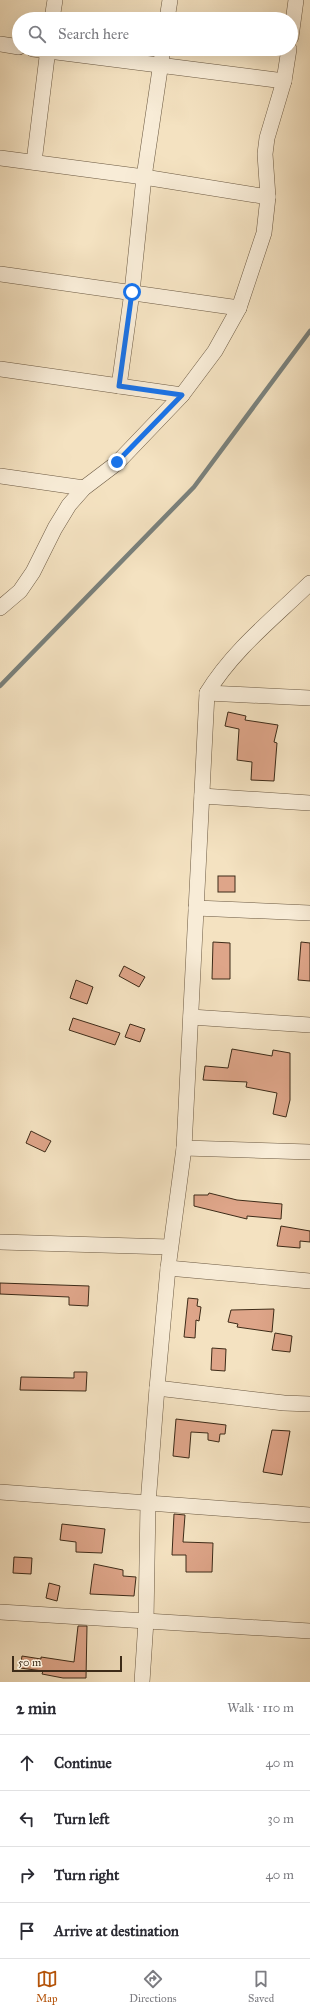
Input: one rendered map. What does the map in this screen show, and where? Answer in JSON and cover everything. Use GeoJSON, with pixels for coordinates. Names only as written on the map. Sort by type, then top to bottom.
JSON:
{"type":"FeatureCollection","features":[{"type":"Feature","properties":{"kind":"street"},"geometry":{"type":"LineString","coordinates":[[53,12],[55,0]]}},
{"type":"Feature","properties":{"kind":"street"},"geometry":{"type":"LineString","coordinates":[[168,12],[170,0]]}},
{"type":"Feature","properties":{"kind":"street"},"geometry":{"type":"LineString","coordinates":[[294,12],[296,0]]}},
{"type":"Feature","properties":{"kind":"street"},"geometry":{"type":"LineString","coordinates":[[0,44],[12,46]]}},
{"type":"Feature","properties":{"kind":"street"},"geometry":{"type":"LineString","coordinates":[[34,162],[47,56]]}},
{"type":"Feature","properties":{"kind":"street"},"geometry":{"type":"LineString","coordinates":[[93,56],[284,81]]}},
{"type":"Feature","properties":{"kind":"street"},"geometry":{"type":"LineString","coordinates":[[119,386],[132,292],[144,178],[162,56]]}},
{"type":"Feature","properties":{"kind":"street"},"geometry":{"type":"LineString","coordinates":[[0,608],[20,591],[33,572],[55,528],[84,488],[117,462],[182,395],[215,351],[239,308],[264,233],[268,197],[265,154],[267,138],[284,81],[288,56]]}},
{"type":"Feature","properties":{"kind":"street"},"geometry":{"type":"LineString","coordinates":[[0,158],[268,197]]}},
{"type":"Feature","properties":{"kind":"street"},"geometry":{"type":"LineString","coordinates":[[0,274],[239,308]]}},
{"type":"Feature","properties":{"kind":"street"},"geometry":{"type":"LineString","coordinates":[[0,369],[182,395]]}},
{"type":"Feature","properties":{"kind":"street"},"geometry":{"type":"LineString","coordinates":[[0,476],[84,488]]}},
{"type":"Feature","properties":{"kind":"street"},"geometry":{"type":"LineString","coordinates":[[142,1682],[146,1621],[148,1504],[157,1388],[170,1248],[184,1148],[207,693],[219,673],[247,643],[310,583]]}},
{"type":"Feature","properties":{"kind":"street"},"geometry":{"type":"LineString","coordinates":[[207,693],[310,698]]}},
{"type":"Feature","properties":{"kind":"street"},"geometry":{"type":"LineString","coordinates":[[202,796],[310,803]]}},
{"type":"Feature","properties":{"kind":"street"},"geometry":{"type":"LineString","coordinates":[[196,908],[310,912]]}},
{"type":"Feature","properties":{"kind":"street"},"geometry":{"type":"LineString","coordinates":[[191,1017],[310,1025]]}},
{"type":"Feature","properties":{"kind":"street"},"geometry":{"type":"LineString","coordinates":[[184,1148],[310,1152]]}},
{"type":"Feature","properties":{"kind":"street"},"geometry":{"type":"LineString","coordinates":[[0,1242],[170,1248]]}},
{"type":"Feature","properties":{"kind":"street"},"geometry":{"type":"LineString","coordinates":[[168,1268],[310,1281]]}},
{"type":"Feature","properties":{"kind":"street"},"geometry":{"type":"LineString","coordinates":[[157,1388],[284,1403],[310,1404]]}},
{"type":"Feature","properties":{"kind":"street"},"geometry":{"type":"LineString","coordinates":[[0,1492],[310,1516]]}},
{"type":"Feature","properties":{"kind":"street"},"geometry":{"type":"LineString","coordinates":[[0,1612],[310,1631]]}},
{"type":"Feature","properties":{"kind":"building"},"geometry":{"type":"Polygon","coordinates":[[[228,712],[246,716],[245,720],[278,725],[274,742],[277,743],[274,781],[251,780],[252,762],[237,760],[239,729],[225,726],[228,712]]]}},
{"type":"Feature","properties":{"kind":"building"},"geometry":{"type":"Polygon","coordinates":[[[218,876],[235,876],[235,892],[218,892],[218,876]]]}},
{"type":"Feature","properties":{"kind":"building"},"geometry":{"type":"Polygon","coordinates":[[[213,942],[230,943],[230,979],[212,979],[213,942]]]}},
{"type":"Feature","properties":{"kind":"building"},"geometry":{"type":"Polygon","coordinates":[[[301,942],[310,943],[310,981],[298,980],[301,942]]]}},
{"type":"Feature","properties":{"kind":"building"},"geometry":{"type":"Polygon","coordinates":[[[124,966],[145,977],[139,987],[119,976],[124,966]]]}},
{"type":"Feature","properties":{"kind":"building"},"geometry":{"type":"Polygon","coordinates":[[[76,980],[93,987],[87,1004],[70,998],[76,980]]]}},
{"type":"Feature","properties":{"kind":"building"},"geometry":{"type":"Polygon","coordinates":[[[73,1018],[120,1033],[115,1045],[69,1030],[73,1018]]]}},
{"type":"Feature","properties":{"kind":"building"},"geometry":{"type":"Polygon","coordinates":[[[130,1024],[145,1029],[140,1042],[125,1037],[130,1024]]]}},
{"type":"Feature","properties":{"kind":"building"},"geometry":{"type":"Polygon","coordinates":[[[232,1049],[272,1056],[273,1050],[290,1053],[290,1100],[286,1117],[273,1114],[277,1093],[246,1087],[247,1082],[203,1080],[205,1066],[228,1068],[232,1049]]]}},
{"type":"Feature","properties":{"kind":"building"},"geometry":{"type":"Polygon","coordinates":[[[31,1131],[51,1141],[45,1152],[26,1143],[31,1131]]]}},
{"type":"Feature","properties":{"kind":"building"},"geometry":{"type":"Polygon","coordinates":[[[209,1193],[237,1200],[282,1204],[281,1219],[247,1216],[247,1219],[194,1206],[194,1195],[208,1195],[209,1193]]]}},
{"type":"Feature","properties":{"kind":"building"},"geometry":{"type":"Polygon","coordinates":[[[281,1226],[310,1231],[310,1242],[300,1241],[300,1248],[277,1246],[281,1226]]]}},
{"type":"Feature","properties":{"kind":"building"},"geometry":{"type":"Polygon","coordinates":[[[0,1283],[89,1286],[88,1306],[69,1305],[69,1297],[0,1294],[0,1283]]]}},
{"type":"Feature","properties":{"kind":"building"},"geometry":{"type":"Polygon","coordinates":[[[188,1298],[198,1299],[197,1306],[201,1307],[199,1321],[196,1320],[195,1338],[184,1337],[188,1298]]]}},
{"type":"Feature","properties":{"kind":"building"},"geometry":{"type":"Polygon","coordinates":[[[274,1309],[272,1332],[237,1327],[238,1324],[228,1322],[231,1310],[274,1309]]]}},
{"type":"Feature","properties":{"kind":"building"},"geometry":{"type":"Polygon","coordinates":[[[275,1333],[292,1336],[290,1352],[272,1350],[275,1333]]]}},
{"type":"Feature","properties":{"kind":"building"},"geometry":{"type":"Polygon","coordinates":[[[212,1348],[226,1349],[225,1371],[211,1370],[212,1348]]]}},
{"type":"Feature","properties":{"kind":"building"},"geometry":{"type":"Polygon","coordinates":[[[74,1372],[87,1372],[86,1391],[20,1390],[21,1377],[74,1378],[74,1372]]]}},
{"type":"Feature","properties":{"kind":"building"},"geometry":{"type":"Polygon","coordinates":[[[176,1419],[226,1425],[225,1434],[220,1434],[219,1442],[208,1440],[208,1433],[191,1432],[189,1458],[173,1456],[176,1419]]]}},
{"type":"Feature","properties":{"kind":"building"},"geometry":{"type":"Polygon","coordinates":[[[272,1430],[290,1431],[282,1475],[263,1472],[272,1430]]]}},
{"type":"Feature","properties":{"kind":"building"},"geometry":{"type":"Polygon","coordinates":[[[174,1514],[185,1515],[183,1542],[213,1543],[212,1572],[186,1572],[186,1555],[172,1555],[174,1514]]]}},
{"type":"Feature","properties":{"kind":"building"},"geometry":{"type":"Polygon","coordinates":[[[62,1524],[105,1529],[102,1553],[76,1552],[76,1542],[60,1540],[62,1524]]]}},
{"type":"Feature","properties":{"kind":"building"},"geometry":{"type":"Polygon","coordinates":[[[14,1557],[32,1558],[31,1574],[13,1573],[14,1557]]]}},
{"type":"Feature","properties":{"kind":"building"},"geometry":{"type":"Polygon","coordinates":[[[94,1564],[123,1570],[123,1576],[136,1577],[134,1596],[90,1594],[94,1564]]]}},
{"type":"Feature","properties":{"kind":"building"},"geometry":{"type":"Polygon","coordinates":[[[49,1583],[60,1586],[57,1601],[46,1598],[49,1583]]]}},
{"type":"Feature","properties":{"kind":"building"},"geometry":{"type":"Polygon","coordinates":[[[78,1626],[87,1626],[86,1678],[63,1678],[42,1674],[43,1671],[20,1668],[22,1656],[74,1662],[78,1626]]]}},
{"type":"Feature","properties":{"kind":"waterway"},"geometry":{"type":"LineString","coordinates":[[0,686],[194,487],[310,331]]}},
{"type":"Feature","properties":{"kind":"route"},"geometry":{"type":"LineString","coordinates":[[117,462],[182,395],[119,386],[132,292]]}}]}
